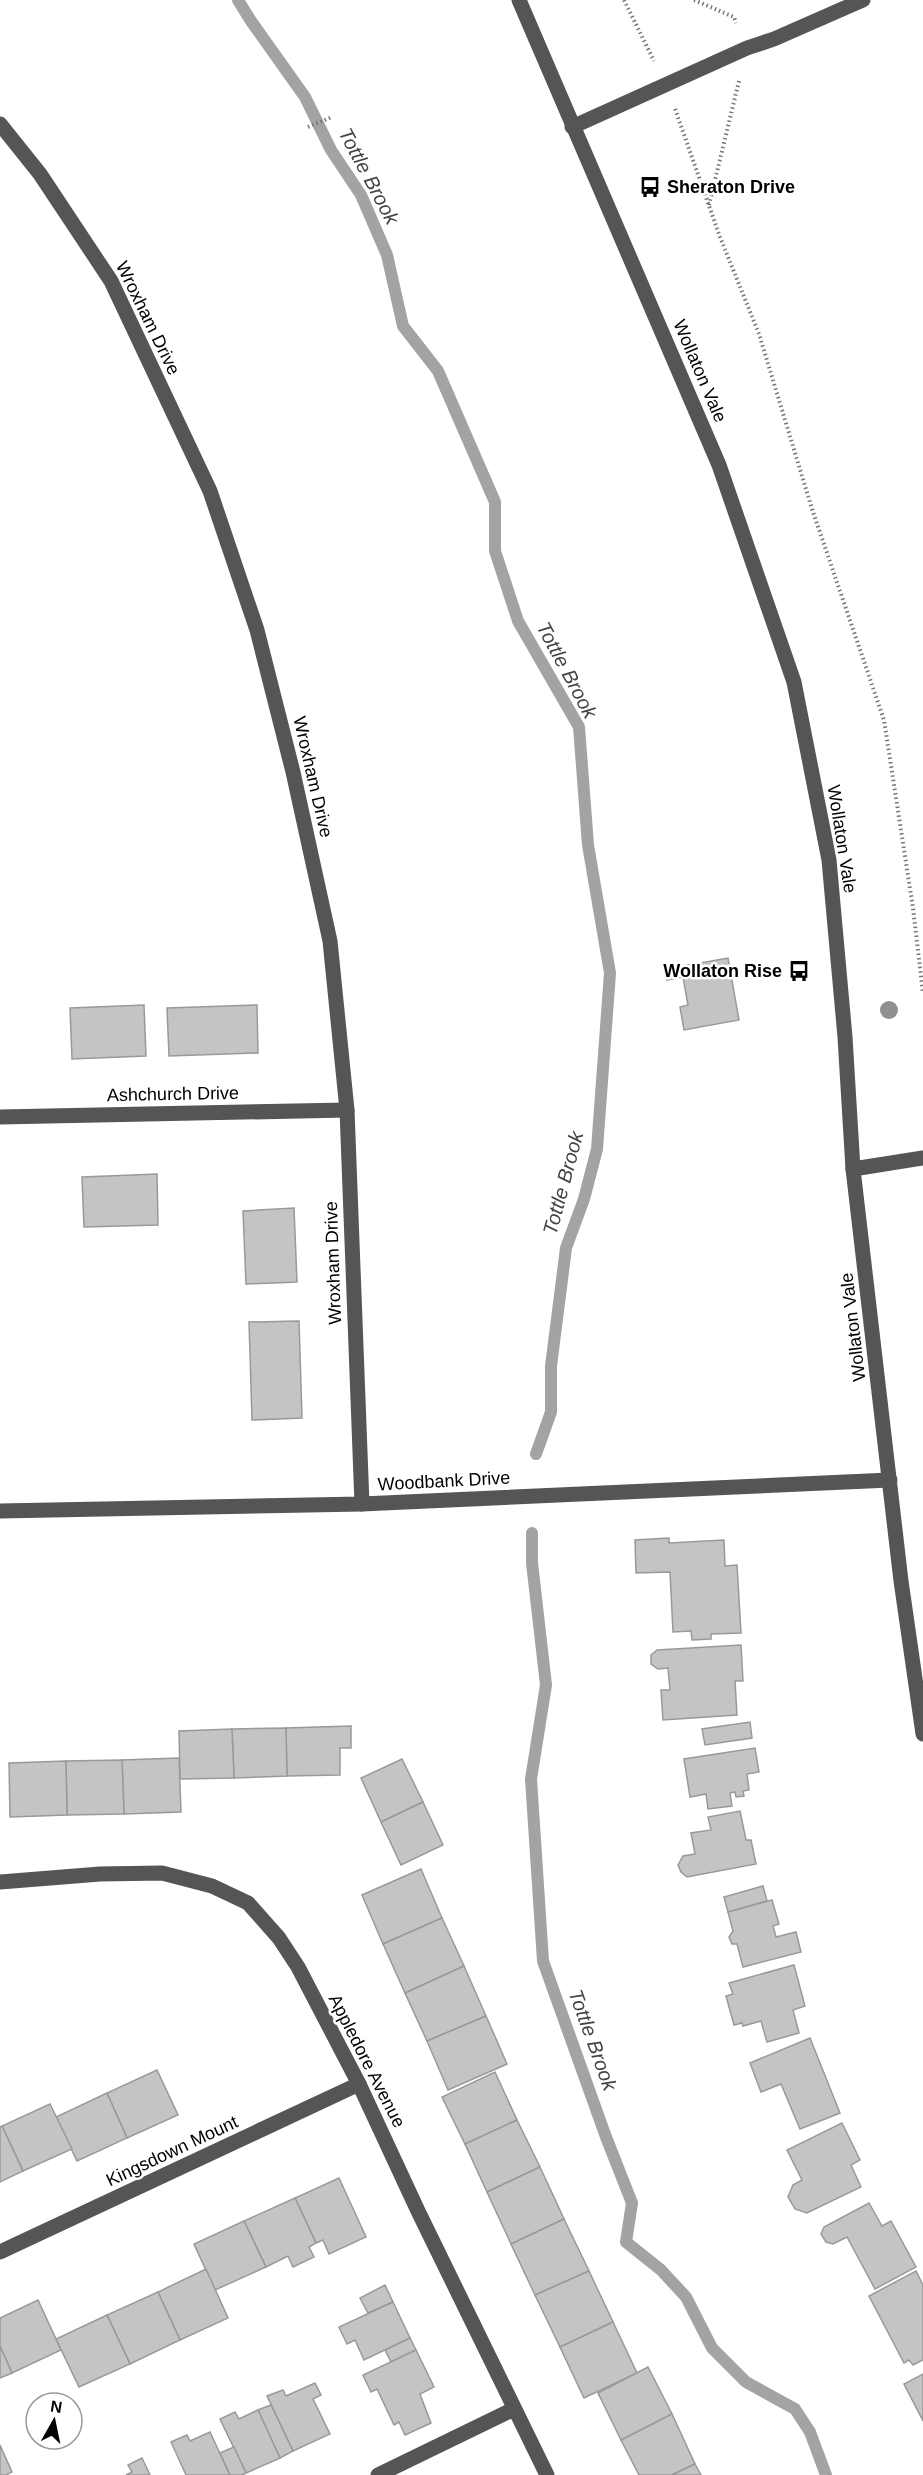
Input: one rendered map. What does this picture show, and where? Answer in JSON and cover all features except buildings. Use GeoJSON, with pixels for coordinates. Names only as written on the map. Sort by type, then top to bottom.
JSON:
{"type":"FeatureCollection","features":[{"type":"Feature","properties":{"kind":"street","name":"Wollaton Vale"},"geometry":{"type":"LineString","coordinates":[[519,0],[719,465],[794,682],[829,860],[845,1037],[853,1169],[901,1581],[923,1734]]}},
{"type":"Feature","properties":{"kind":"street"},"geometry":{"type":"LineString","coordinates":[[572,127],[747,48],[774,39],[863,0]]}},
{"type":"Feature","properties":{"kind":"street","name":"Wroxham Drive"},"geometry":{"type":"LineString","coordinates":[[0,124],[40,174],[111,281],[214,502],[258,630],[293,772],[330,941],[347,1110],[362,1504]]}},
{"type":"Feature","properties":{"kind":"street","name":"Ashchurch Drive"},"geometry":{"type":"LineString","coordinates":[[0,1117],[347,1110]]}},
{"type":"Feature","properties":{"kind":"street"},"geometry":{"type":"LineString","coordinates":[[853,1169],[923,1158]]}},
{"type":"Feature","properties":{"kind":"street","name":"Woodbank Drive"},"geometry":{"type":"LineString","coordinates":[[0,1511],[362,1504],[890,1480]]}},
{"type":"Feature","properties":{"kind":"street","name":"Appledore Avenue"},"geometry":{"type":"LineString","coordinates":[[0,1882],[100,1874],[162,1873],[212,1886],[248,1904],[279,1938],[298,1967],[359,2084],[418,2211],[547,2475]]}},
{"type":"Feature","properties":{"kind":"street","name":"Kingsdown Mount"},"geometry":{"type":"LineString","coordinates":[[0,2252],[359,2084]]}},
{"type":"Feature","properties":{"kind":"street"},"geometry":{"type":"LineString","coordinates":[[378,2475],[514,2409]]}},
{"type":"Feature","properties":{"kind":"path"},"geometry":{"type":"LineString","coordinates":[[624,0],[666,86],[709,206],[759,334],[812,509],[884,720],[914,908],[923,993]]}},
{"type":"Feature","properties":{"kind":"path"},"geometry":{"type":"LineString","coordinates":[[694,0],[734,17],[747,48],[709,206]]}},
{"type":"Feature","properties":{"kind":"path"},"geometry":{"type":"LineString","coordinates":[[308,127],[332,117]]}},
{"type":"Feature","properties":{"kind":"waterway","name":"Tottle Brook"},"geometry":{"type":"LineString","coordinates":[[238,0],[305,97],[331,150],[361,195],[387,255],[403,326],[438,371],[495,502],[495,551],[518,621],[579,727],[588,845],[610,973],[597,1149],[584,1199],[566,1248],[551,1366],[551,1412],[536,1454]]}},
{"type":"Feature","properties":{"kind":"waterway","name":"Tottle Brook"},"geometry":{"type":"LineString","coordinates":[[532,1533],[532,1563],[546,1685],[531,1779],[543,1961],[632,2203],[626,2242],[661,2270],[686,2297],[712,2348],[746,2382],[795,2409],[810,2432],[826,2475]]}},
{"type":"Feature","properties":{"kind":"place","name":"Sheraton Drive"},"geometry":{"type":"Point","coordinates":[650,187]}},
{"type":"Feature","properties":{"kind":"place","name":"Wollaton Rise"},"geometry":{"type":"Point","coordinates":[799,971]}}]}
